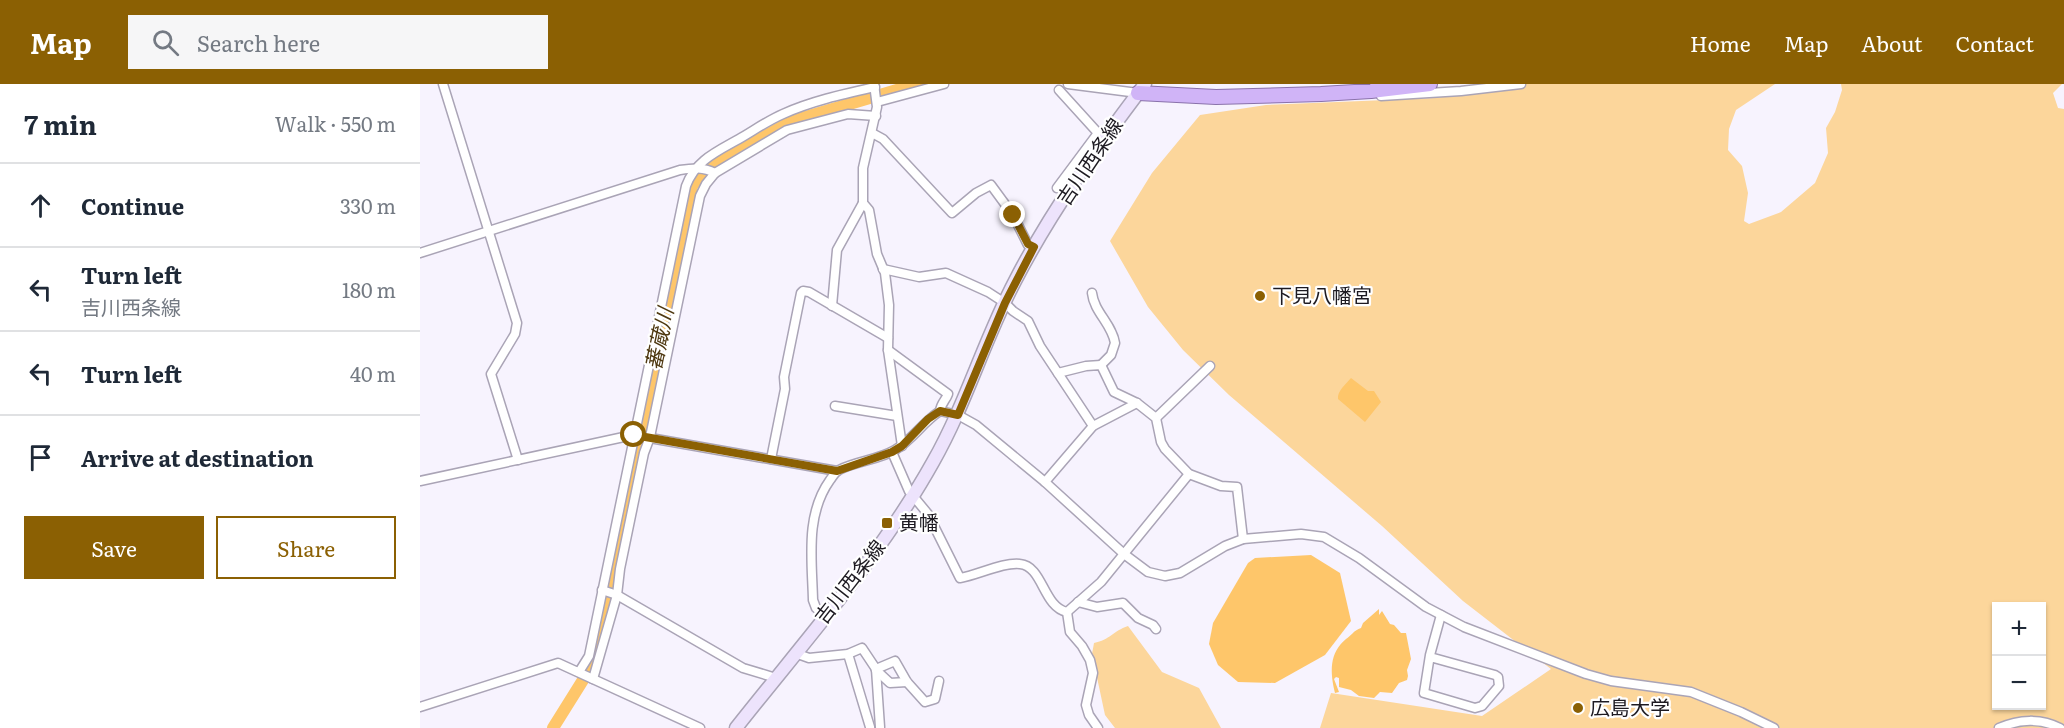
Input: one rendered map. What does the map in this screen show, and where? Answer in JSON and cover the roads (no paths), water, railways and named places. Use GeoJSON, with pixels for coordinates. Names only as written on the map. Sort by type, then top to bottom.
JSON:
{"type":"FeatureCollection","features":[{"type":"Feature","properties":{"kind":"highway"},"geometry":{"type":"LineString","coordinates":[[1142,89],[1216,97],[1371,91],[1430,84]]}},
{"type":"Feature","properties":{"kind":"main road","name":"吉川西条線"},"geometry":{"type":"LineString","coordinates":[[736,728],[825,616],[913,497],[958,415],[1005,303],[1034,247],[1087,156],[1142,89]]}},
{"type":"Feature","properties":{"kind":"street"},"geometry":{"type":"LineString","coordinates":[[443,84],[517,323],[515,334],[491,374],[518,460]]}},
{"type":"Feature","properties":{"kind":"street"},"geometry":{"type":"LineString","coordinates":[[877,101],[944,84]]}},
{"type":"Feature","properties":{"kind":"street"},"geometry":{"type":"LineString","coordinates":[[1068,84],[1142,89]]}},
{"type":"Feature","properties":{"kind":"street"},"geometry":{"type":"LineString","coordinates":[[1371,91],[1375,96],[1408,95],[1521,84]]}},
{"type":"Feature","properties":{"kind":"street"},"geometry":{"type":"LineString","coordinates":[[420,253],[695,167],[709,156],[782,114],[875,86],[876,116],[863,168],[863,203],[837,250],[832,306]]}},
{"type":"Feature","properties":{"kind":"street"},"geometry":{"type":"LineString","coordinates":[[1057,188],[1087,156],[1098,133],[1059,90]]}},
{"type":"Feature","properties":{"kind":"street"},"geometry":{"type":"LineString","coordinates":[[593,679],[617,595],[620,569],[684,266],[700,196],[706,184],[714,172],[787,130],[848,114],[876,116]]}},
{"type":"Feature","properties":{"kind":"street"},"geometry":{"type":"LineString","coordinates":[[872,133],[883,139],[952,213],[991,185],[1013,215],[1028,244],[1034,247]]}},
{"type":"Feature","properties":{"kind":"street"},"geometry":{"type":"LineString","coordinates":[[695,167],[714,172]]}},
{"type":"Feature","properties":{"kind":"street"},"geometry":{"type":"LineString","coordinates":[[579,672],[589,656],[686,186],[695,167]]}},
{"type":"Feature","properties":{"kind":"street"},"geometry":{"type":"LineString","coordinates":[[863,203],[869,210],[889,305],[888,350],[902,446]]}},
{"type":"Feature","properties":{"kind":"street"},"geometry":{"type":"LineString","coordinates":[[671,263],[684,266]]}},
{"type":"Feature","properties":{"kind":"street"},"geometry":{"type":"LineString","coordinates":[[883,269],[919,277],[946,273],[988,292],[1005,303],[1013,312],[1028,321],[1040,346],[1093,426]]}},
{"type":"Feature","properties":{"kind":"street"},"geometry":{"type":"LineString","coordinates":[[771,459],[786,388],[784,376],[801,293],[806,291],[888,338]]}},
{"type":"Feature","properties":{"kind":"street"},"geometry":{"type":"LineString","coordinates":[[1058,373],[1101,365],[1111,355],[1115,343],[1092,293]]}},
{"type":"Feature","properties":{"kind":"street"},"geometry":{"type":"LineString","coordinates":[[888,350],[948,394],[940,405],[940,411]]}},
{"type":"Feature","properties":{"kind":"street"},"geometry":{"type":"LineString","coordinates":[[1101,365],[1114,392],[1137,403],[1156,418],[1165,449],[1190,474],[1221,486],[1237,487],[1243,539]]}},
{"type":"Feature","properties":{"kind":"street"},"geometry":{"type":"LineString","coordinates":[[1156,418],[1210,366]]}},
{"type":"Feature","properties":{"kind":"street"},"geometry":{"type":"LineString","coordinates":[[1045,482],[1093,426],[1137,403]]}},
{"type":"Feature","properties":{"kind":"street"},"geometry":{"type":"LineString","coordinates":[[835,406],[897,416]]}},
{"type":"Feature","properties":{"kind":"street"},"geometry":{"type":"LineString","coordinates":[[420,481],[634,435],[837,471],[892,452],[902,446],[928,419],[940,411],[958,415],[976,425],[1045,482],[1124,554],[1148,572],[1156,575],[1173,575],[1187,570],[1225,546],[1243,539],[1301,534],[1324,537],[1359,558],[1426,608],[1464,627],[1586,674],[1611,681],[1691,692],[1742,712],[1774,728]]}},
{"type":"Feature","properties":{"kind":"street"},"geometry":{"type":"LineString","coordinates":[[892,452],[913,497],[928,514],[960,578],[1009,564],[1022,564],[1031,568],[1053,604],[1060,611],[1067,612]]}},
{"type":"Feature","properties":{"kind":"street"},"geometry":{"type":"LineString","coordinates":[[825,616],[816,608],[813,600],[812,532],[815,510],[823,490],[837,471]]}},
{"type":"Feature","properties":{"kind":"street"},"geometry":{"type":"LineString","coordinates":[[1067,612],[1101,582],[1190,474]]}},
{"type":"Feature","properties":{"kind":"street"},"geometry":{"type":"LineString","coordinates":[[603,590],[617,595],[743,668],[776,678]]}},
{"type":"Feature","properties":{"kind":"street"},"geometry":{"type":"LineString","coordinates":[[1078,602],[1097,607],[1123,603],[1138,618],[1153,625],[1156,629]]}},
{"type":"Feature","properties":{"kind":"street"},"geometry":{"type":"LineString","coordinates":[[1067,612],[1070,632],[1082,646],[1093,673],[1086,705],[1089,715],[1098,728]]}},
{"type":"Feature","properties":{"kind":"street"},"geometry":{"type":"LineString","coordinates":[[1430,657],[1495,675],[1498,677],[1499,686],[1482,706],[1475,708],[1424,693],[1430,657],[1441,615]]}},
{"type":"Feature","properties":{"kind":"street"},"geometry":{"type":"LineString","coordinates":[[795,653],[809,658],[848,654],[862,648],[876,669],[890,683],[907,682]]}},
{"type":"Feature","properties":{"kind":"street"},"geometry":{"type":"LineString","coordinates":[[848,654],[870,727]]}},
{"type":"Feature","properties":{"kind":"street"},"geometry":{"type":"LineString","coordinates":[[876,669],[895,661],[907,682],[926,702],[935,699],[939,681]]}},
{"type":"Feature","properties":{"kind":"street"},"geometry":{"type":"LineString","coordinates":[[420,707],[558,663],[700,728]]}},
{"type":"Feature","properties":{"kind":"street"},"geometry":{"type":"LineString","coordinates":[[876,669],[880,727]]}},
{"type":"Feature","properties":{"kind":"street"},"geometry":{"type":"LineString","coordinates":[[1999,728],[2027,721],[2048,723],[2060,728]]}},
{"type":"Feature","properties":{"kind":"waterway","name":"蕃蔵川"},"geometry":{"type":"LineString","coordinates":[[553,728],[588,672],[594,658],[684,235],[692,186],[700,175],[717,163],[792,121],[917,84]]}},
{"type":"Feature","properties":{"kind":"place","name":"下見八幡宮"},"geometry":{"type":"Point","coordinates":[1260,296]}},
{"type":"Feature","properties":{"kind":"place","name":"黄幡"},"geometry":{"type":"Point","coordinates":[887,523]}},
{"type":"Feature","properties":{"kind":"place","name":"広島大学"},"geometry":{"type":"Point","coordinates":[1578,708]}}]}
